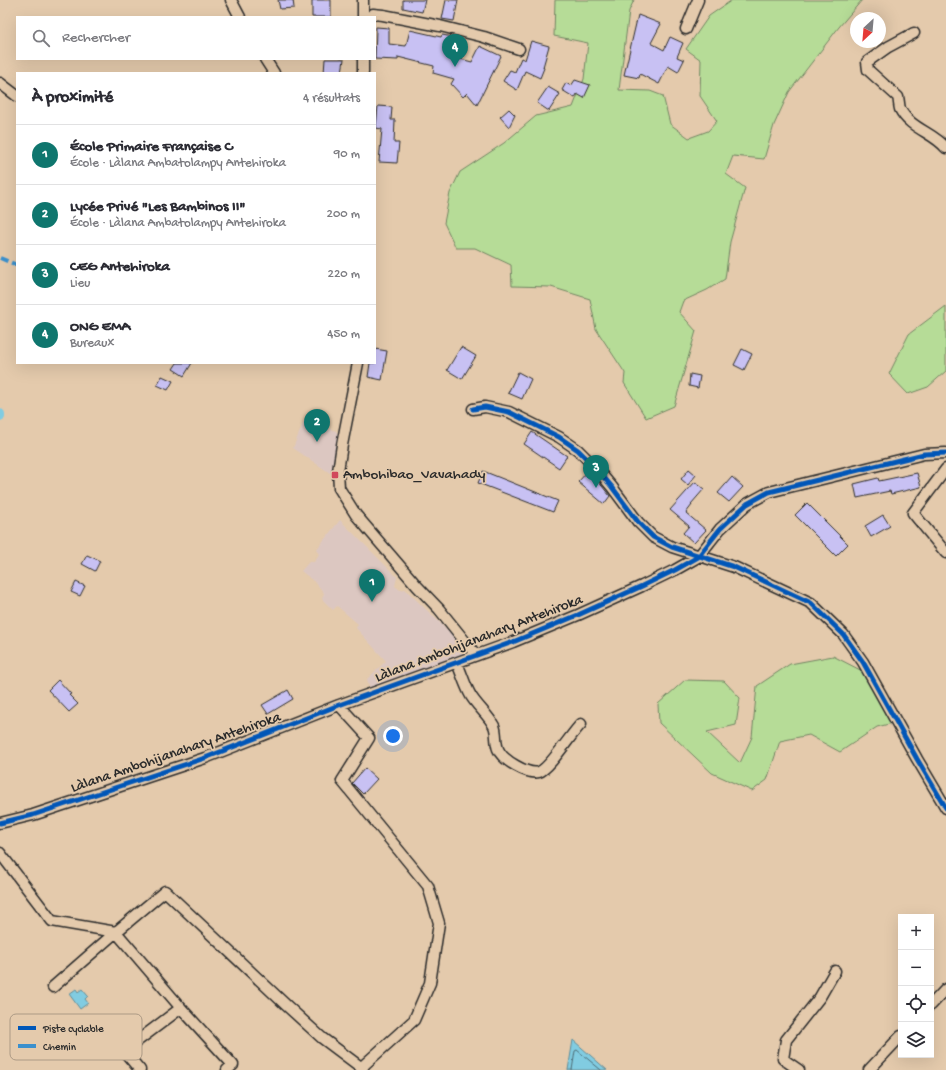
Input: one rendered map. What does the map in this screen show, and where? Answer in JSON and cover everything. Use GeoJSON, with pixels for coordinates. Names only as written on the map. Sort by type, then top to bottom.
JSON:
{"type":"FeatureCollection","features":[{"type":"Feature","properties":{"kind":"street"},"geometry":{"type":"LineString","coordinates":[[230,0],[239,16]]}},
{"type":"Feature","properties":{"kind":"street"},"geometry":{"type":"LineString","coordinates":[[363,0],[363,16]]}},
{"type":"Feature","properties":{"kind":"street"},"geometry":{"type":"LineString","coordinates":[[686,29],[698,0]]}},
{"type":"Feature","properties":{"kind":"street"},"geometry":{"type":"LineString","coordinates":[[370,16],[373,14],[382,15],[440,26],[484,37],[519,49]]}},
{"type":"Feature","properties":{"kind":"street"},"geometry":{"type":"LineString","coordinates":[[914,33],[888,47],[867,62],[868,70],[898,97],[900,109],[912,124],[939,140],[946,148]]}},
{"type":"Feature","properties":{"kind":"street"},"geometry":{"type":"LineString","coordinates":[[266,60],[273,72]]}},
{"type":"Feature","properties":{"kind":"street"},"geometry":{"type":"LineString","coordinates":[[363,60],[363,72]]}},
{"type":"Feature","properties":{"kind":"street"},"geometry":{"type":"LineString","coordinates":[[0,83],[16,95]]}},
{"type":"Feature","properties":{"kind":"street"},"geometry":{"type":"LineString","coordinates":[[358,364],[338,471],[339,488],[356,515],[476,655]]}},
{"type":"Feature","properties":{"kind":"street"},"geometry":{"type":"LineString","coordinates":[[473,409],[485,407],[509,412],[559,437],[578,450],[596,468],[638,522],[652,537],[698,557],[734,567],[812,603],[843,634],[863,662],[942,792],[946,808]]}},
{"type":"Feature","properties":{"kind":"street","name":"Làlana Ambohijanahary Antehiroka"},"geometry":{"type":"LineString","coordinates":[[0,823],[33,815],[205,758],[339,705],[457,663],[578,615],[642,586],[698,557],[720,529],[747,504],[769,492],[924,454],[946,453]]}},
{"type":"Feature","properties":{"kind":"street"},"geometry":{"type":"LineString","coordinates":[[946,469],[913,513],[946,553]]}},
{"type":"Feature","properties":{"kind":"street"},"geometry":{"type":"LineString","coordinates":[[457,663],[472,697],[495,727],[496,742],[499,751],[503,757],[518,767],[532,772],[540,772],[548,765],[581,724]]}},
{"type":"Feature","properties":{"kind":"street"},"geometry":{"type":"LineString","coordinates":[[53,987],[165,891],[298,1017],[362,1069],[364,1064],[414,1020],[430,983],[439,923],[428,886],[342,781],[369,738],[339,705]]}},
{"type":"Feature","properties":{"kind":"street"},"geometry":{"type":"LineString","coordinates":[[0,853],[52,921],[116,932],[181,1008],[233,1065],[227,1070]]}},
{"type":"Feature","properties":{"kind":"street"},"geometry":{"type":"LineString","coordinates":[[799,1070],[783,1059],[786,1040],[820,997],[835,971]]}},
{"type":"Feature","properties":{"kind":"street"},"geometry":{"type":"LineString","coordinates":[[934,1002],[946,989]]}},
{"type":"Feature","properties":{"kind":"street"},"geometry":{"type":"LineString","coordinates":[[142,1037],[181,1008]]}},
{"type":"Feature","properties":{"kind":"street"},"geometry":{"type":"LineString","coordinates":[[869,1070],[898,1039]]}},
{"type":"Feature","properties":{"kind":"street"},"geometry":{"type":"LineString","coordinates":[[132,1060],[140,1070]]}},
{"type":"Feature","properties":{"kind":"shaded area"},"geometry":{"type":"Polygon","coordinates":[[[304,421],[336,431],[339,436],[334,471],[330,473],[293,448],[304,421]]]}},
{"type":"Feature","properties":{"kind":"shaded area"},"geometry":{"type":"Polygon","coordinates":[[[340,520],[397,577],[395,586],[400,590],[405,589],[458,640],[464,653],[370,689],[367,679],[386,661],[356,628],[358,624],[337,606],[333,610],[322,599],[324,593],[315,582],[301,571],[309,562],[314,562],[319,554],[316,550],[340,520]]]}},
{"type":"Feature","properties":{"kind":"green space"},"geometry":{"type":"Polygon","coordinates":[[[555,0],[634,0],[629,11],[619,90],[650,91],[663,96],[670,124],[689,138],[708,131],[717,121],[700,96],[701,60],[686,49],[709,16],[732,0],[862,0],[852,12],[850,12],[850,14],[789,92],[774,125],[764,159],[733,156],[726,174],[745,188],[730,242],[725,279],[707,290],[683,301],[679,312],[696,331],[674,406],[646,418],[624,383],[625,373],[596,329],[590,299],[551,287],[512,286],[511,265],[475,248],[456,248],[444,223],[450,193],[460,172],[504,143],[536,116],[573,107],[584,79],[588,43],[554,36],[555,0]]]}},
{"type":"Feature","properties":{"kind":"green space"},"geometry":{"type":"Polygon","coordinates":[[[946,306],[946,371],[928,387],[908,394],[889,374],[909,334],[946,306]]]}},
{"type":"Feature","properties":{"kind":"green space"},"geometry":{"type":"Polygon","coordinates":[[[833,656],[870,675],[897,722],[877,727],[840,752],[809,735],[780,741],[767,780],[752,791],[712,773],[659,723],[658,704],[685,680],[724,681],[740,698],[736,725],[707,732],[740,763],[752,737],[757,686],[790,664],[833,656]]]}},
{"type":"Feature","properties":{"kind":"water"},"geometry":{"type":"Polygon","coordinates":[[[76,989],[78,992],[82,989],[88,996],[85,999],[88,1003],[80,1009],[69,994],[76,989]]]}},
{"type":"Feature","properties":{"kind":"water"},"geometry":{"type":"Polygon","coordinates":[[[573,1040],[607,1070],[568,1070],[573,1040]]]}},
{"type":"Feature","properties":{"kind":"building"},"geometry":{"type":"Polygon","coordinates":[[[278,0],[293,0],[294,8],[280,9],[278,0]]]}},
{"type":"Feature","properties":{"kind":"building"},"geometry":{"type":"Polygon","coordinates":[[[312,0],[331,0],[331,16],[312,16],[312,0]]]}},
{"type":"Feature","properties":{"kind":"building"},"geometry":{"type":"Polygon","coordinates":[[[403,0],[425,0],[422,12],[403,8],[403,0]]]}},
{"type":"Feature","properties":{"kind":"building"},"geometry":{"type":"Polygon","coordinates":[[[446,0],[458,0],[454,21],[442,19],[446,0]]]}},
{"type":"Feature","properties":{"kind":"building"},"geometry":{"type":"Polygon","coordinates":[[[638,15],[661,24],[651,43],[664,50],[670,37],[683,43],[677,57],[684,60],[678,72],[668,66],[659,84],[640,74],[639,78],[624,75],[638,15]]]}},
{"type":"Feature","properties":{"kind":"building"},"geometry":{"type":"Polygon","coordinates":[[[376,27],[389,28],[389,44],[406,46],[410,30],[441,37],[442,35],[453,37],[449,56],[472,62],[480,46],[501,56],[477,105],[467,93],[463,97],[451,84],[454,79],[433,73],[434,66],[398,57],[398,60],[376,59],[376,27]]]}},
{"type":"Feature","properties":{"kind":"building"},"geometry":{"type":"Polygon","coordinates":[[[531,41],[549,46],[544,68],[540,78],[525,71],[517,90],[503,81],[510,70],[515,72],[521,58],[525,60],[531,41]]]}},
{"type":"Feature","properties":{"kind":"building"},"geometry":{"type":"Polygon","coordinates":[[[325,60],[344,60],[342,72],[324,72],[325,60]]]}},
{"type":"Feature","properties":{"kind":"building"},"geometry":{"type":"Polygon","coordinates":[[[575,80],[590,85],[584,98],[577,94],[575,98],[562,90],[566,83],[571,86],[575,80]]]}},
{"type":"Feature","properties":{"kind":"building"},"geometry":{"type":"Polygon","coordinates":[[[548,87],[560,94],[549,111],[537,103],[548,87]]]}},
{"type":"Feature","properties":{"kind":"building"},"geometry":{"type":"Polygon","coordinates":[[[378,106],[392,107],[391,120],[395,120],[394,143],[399,143],[397,163],[379,162],[382,129],[376,128],[378,106]]]}},
{"type":"Feature","properties":{"kind":"building"},"geometry":{"type":"Polygon","coordinates":[[[509,109],[515,115],[509,127],[500,117],[509,109]]]}},
{"type":"Feature","properties":{"kind":"building"},"geometry":{"type":"Polygon","coordinates":[[[461,347],[476,356],[462,379],[447,370],[461,347]]]}},
{"type":"Feature","properties":{"kind":"building"},"geometry":{"type":"Polygon","coordinates":[[[376,349],[387,351],[382,380],[368,377],[370,364],[376,364],[376,349]]]}},
{"type":"Feature","properties":{"kind":"building"},"geometry":{"type":"Polygon","coordinates":[[[742,349],[752,354],[744,370],[734,365],[742,349]]]}},
{"type":"Feature","properties":{"kind":"building"},"geometry":{"type":"Polygon","coordinates":[[[176,364],[191,364],[184,376],[173,369],[176,364]]]}},
{"type":"Feature","properties":{"kind":"building"},"geometry":{"type":"Polygon","coordinates":[[[518,372],[531,379],[522,399],[508,393],[518,372]]]}},
{"type":"Feature","properties":{"kind":"building"},"geometry":{"type":"Polygon","coordinates":[[[690,374],[700,376],[698,388],[689,386],[690,374]]]}},
{"type":"Feature","properties":{"kind":"building"},"geometry":{"type":"Polygon","coordinates":[[[162,376],[173,381],[168,390],[157,385],[162,376]]]}},
{"type":"Feature","properties":{"kind":"building"},"geometry":{"type":"Polygon","coordinates":[[[532,432],[567,456],[559,468],[524,444],[532,432]]]}},
{"type":"Feature","properties":{"kind":"building"},"geometry":{"type":"Polygon","coordinates":[[[689,469],[696,475],[688,485],[681,479],[689,469]]]}},
{"type":"Feature","properties":{"kind":"building"},"geometry":{"type":"Polygon","coordinates":[[[589,470],[610,496],[604,504],[578,482],[589,470]]]}},
{"type":"Feature","properties":{"kind":"building"},"geometry":{"type":"Polygon","coordinates":[[[483,471],[558,501],[553,512],[478,483],[483,471]]]}},
{"type":"Feature","properties":{"kind":"building"},"geometry":{"type":"Polygon","coordinates":[[[917,473],[921,487],[891,494],[890,491],[857,498],[854,484],[878,478],[879,481],[917,473]]]}},
{"type":"Feature","properties":{"kind":"building"},"geometry":{"type":"Polygon","coordinates":[[[732,477],[743,487],[729,502],[718,493],[732,477]]]}},
{"type":"Feature","properties":{"kind":"building"},"geometry":{"type":"Polygon","coordinates":[[[695,482],[704,489],[691,504],[692,505],[686,513],[706,530],[694,543],[683,533],[689,526],[670,510],[695,482]]]}},
{"type":"Feature","properties":{"kind":"building"},"geometry":{"type":"Polygon","coordinates":[[[807,503],[848,544],[836,556],[795,515],[807,503]]]}},
{"type":"Feature","properties":{"kind":"building"},"geometry":{"type":"Polygon","coordinates":[[[883,515],[890,526],[871,537],[865,526],[883,515]]]}},
{"type":"Feature","properties":{"kind":"building"},"geometry":{"type":"Polygon","coordinates":[[[87,555],[100,561],[95,571],[82,564],[87,555]]]}},
{"type":"Feature","properties":{"kind":"building"},"geometry":{"type":"Polygon","coordinates":[[[76,582],[85,586],[80,596],[71,592],[76,582]]]}},
{"type":"Feature","properties":{"kind":"building"},"geometry":{"type":"Polygon","coordinates":[[[58,680],[78,704],[69,712],[48,690],[58,680]]]}},
{"type":"Feature","properties":{"kind":"building"},"geometry":{"type":"Polygon","coordinates":[[[288,690],[293,699],[268,714],[262,705],[288,690]]]}},
{"type":"Feature","properties":{"kind":"building"},"geometry":{"type":"Polygon","coordinates":[[[365,768],[377,779],[363,794],[352,783],[365,768]]]}},
{"type":"Feature","properties":{"kind":"marked path"},"geometry":{"type":"LineString","coordinates":[[0,258],[16,265]]}},
{"type":"Feature","properties":{"kind":"cycle path"},"geometry":{"type":"LineString","coordinates":[[473,409],[485,407],[509,412],[559,437],[578,450],[596,468],[638,522],[653,537],[672,547],[734,567],[811,603],[843,634],[863,662],[946,808]]}},
{"type":"Feature","properties":{"kind":"cycle path"},"geometry":{"type":"LineString","coordinates":[[0,823],[33,815],[205,758],[339,705],[513,642],[578,615],[642,586],[698,557],[720,529],[747,504],[769,492],[924,454],[946,453]]}},
{"type":"Feature","properties":{"kind":"place","name":"ONG EMA"},"geometry":{"type":"Point","coordinates":[455,67]}},
{"type":"Feature","properties":{"kind":"place","name":"Lycée Privé \"Les Bambinos II\""},"geometry":{"type":"Point","coordinates":[317,442]}},
{"type":"Feature","properties":{"kind":"place","name":"Ambohibao_Vavahady"},"geometry":{"type":"Point","coordinates":[335,475]}},
{"type":"Feature","properties":{"kind":"place","name":"CEG Antehiroka"},"geometry":{"type":"Point","coordinates":[596,488]}},
{"type":"Feature","properties":{"kind":"place","name":"École Primaire Française C"},"geometry":{"type":"Point","coordinates":[372,602]}}]}
